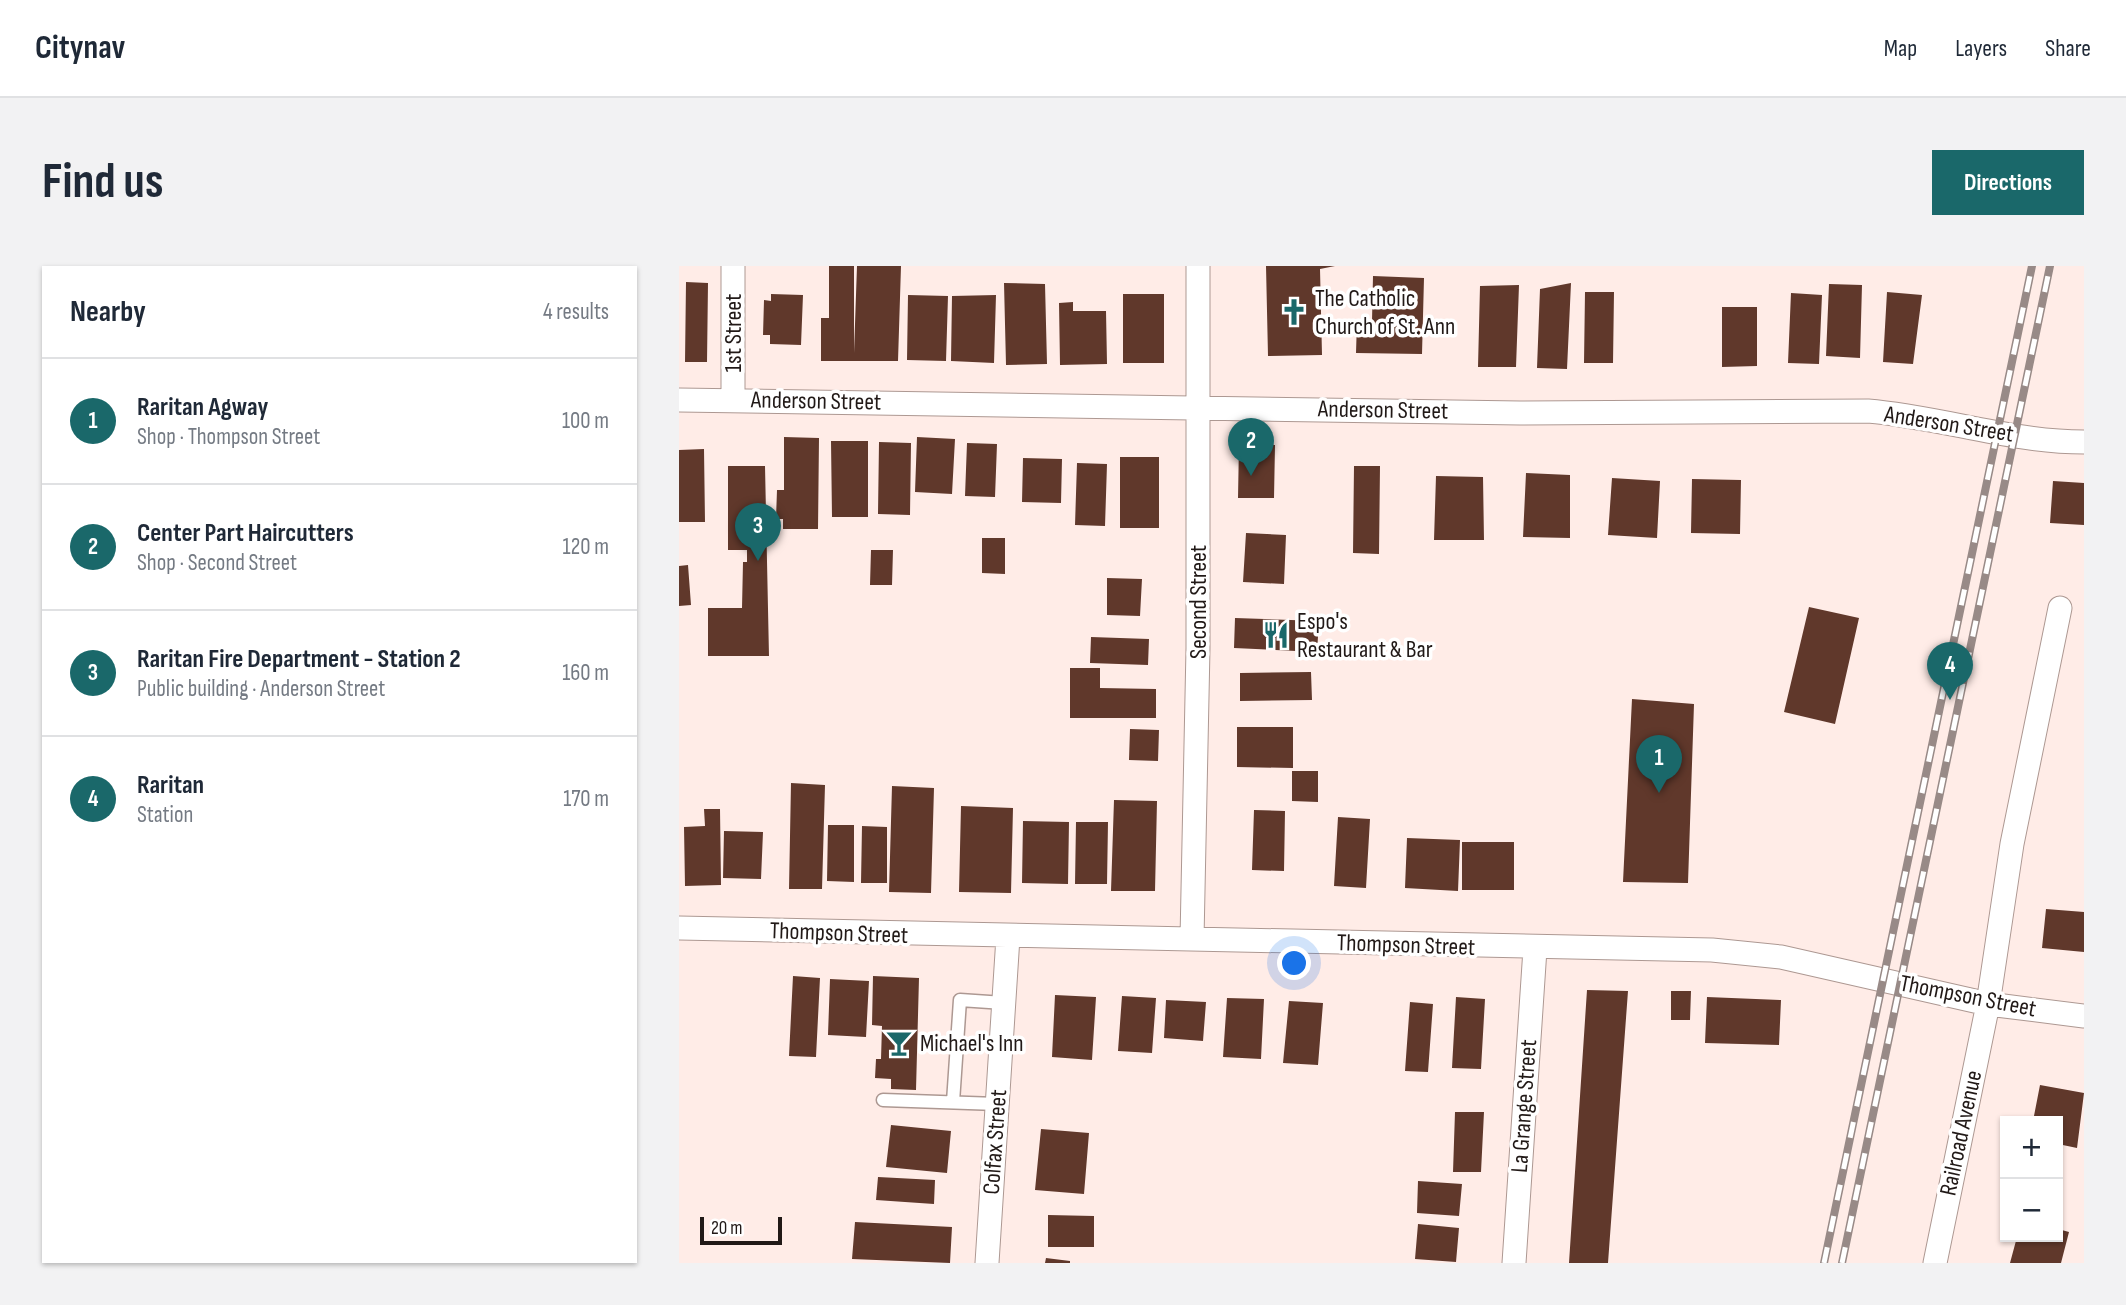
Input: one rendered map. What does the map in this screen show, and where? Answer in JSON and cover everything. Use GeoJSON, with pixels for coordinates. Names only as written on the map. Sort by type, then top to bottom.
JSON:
{"type":"FeatureCollection","features":[{"type":"Feature","properties":{"kind":"street","name":"1st Street"},"geometry":{"type":"LineString","coordinates":[[733,266],[733,400]]}},
{"type":"Feature","properties":{"kind":"street","name":"Second Street"},"geometry":{"type":"LineString","coordinates":[[1192,939],[1199,406],[1198,266]]}},
{"type":"Feature","properties":{"kind":"street","name":"Anderson Street"},"geometry":{"type":"LineString","coordinates":[[679,400],[1520,413],[1868,411],[1905,414],[2015,435],[2084,442]]}},
{"type":"Feature","properties":{"kind":"street","name":"Railroad Avenue"},"geometry":{"type":"LineString","coordinates":[[1935,1263],[1988,1003],[2012,844],[2060,608]]}},
{"type":"Feature","properties":{"kind":"street","name":"Thompson Street"},"geometry":{"type":"LineString","coordinates":[[679,928],[1535,949],[1712,950],[1781,957],[1988,1003],[2084,1016]]}},
{"type":"Feature","properties":{"kind":"street","name":"Colfax Street"},"geometry":{"type":"LineString","coordinates":[[987,1263],[1008,937]]}},
{"type":"Feature","properties":{"kind":"street","name":"La Grange Street"},"geometry":{"type":"LineString","coordinates":[[1514,1263],[1535,949]]}},
{"type":"Feature","properties":{"kind":"lane"},"geometry":{"type":"LineString","coordinates":[[953,1102],[960,1000],[1004,1003]]}},
{"type":"Feature","properties":{"kind":"lane"},"geometry":{"type":"LineString","coordinates":[[883,1100],[997,1104]]}},
{"type":"Feature","properties":{"kind":"building"},"geometry":{"type":"Polygon","coordinates":[[[829,266],[854,266],[854,353],[857,266],[901,266],[898,361],[821,361],[821,318],[829,318],[829,266]]]}},
{"type":"Feature","properties":{"kind":"building","name":"The Catholic Church of St. Ann"},"geometry":{"type":"Polygon","coordinates":[[[1266,266],[1335,266],[1320,269],[1322,355],[1268,356],[1266,266]]]}},
{"type":"Feature","properties":{"kind":"building"},"geometry":{"type":"Polygon","coordinates":[[[1373,276],[1424,278],[1422,354],[1356,353],[1357,321],[1372,321],[1373,276]]]}},
{"type":"Feature","properties":{"kind":"building"},"geometry":{"type":"Polygon","coordinates":[[[686,282],[708,283],[707,362],[685,362],[686,282]]]}},
{"type":"Feature","properties":{"kind":"building"},"geometry":{"type":"Polygon","coordinates":[[[1004,283],[1045,284],[1047,364],[1006,365],[1004,283]]]}},
{"type":"Feature","properties":{"kind":"building"},"geometry":{"type":"Polygon","coordinates":[[[1571,283],[1567,369],[1537,368],[1540,289],[1571,283]]]}},
{"type":"Feature","properties":{"kind":"building"},"geometry":{"type":"Polygon","coordinates":[[[1829,284],[1862,285],[1860,358],[1826,356],[1829,284]]]}},
{"type":"Feature","properties":{"kind":"building"},"geometry":{"type":"Polygon","coordinates":[[[1519,285],[1516,367],[1478,367],[1480,286],[1519,285]]]}},
{"type":"Feature","properties":{"kind":"building"},"geometry":{"type":"Polygon","coordinates":[[[1585,292],[1614,292],[1613,363],[1584,363],[1585,292]]]}},
{"type":"Feature","properties":{"kind":"building"},"geometry":{"type":"Polygon","coordinates":[[[1887,292],[1922,295],[1913,364],[1883,362],[1887,292]]]}},
{"type":"Feature","properties":{"kind":"building"},"geometry":{"type":"Polygon","coordinates":[[[1791,293],[1822,295],[1819,364],[1788,363],[1791,293]]]}},
{"type":"Feature","properties":{"kind":"building"},"geometry":{"type":"Polygon","coordinates":[[[771,294],[803,295],[801,345],[770,344],[770,335],[763,335],[764,300],[771,301],[771,294]]]}},
{"type":"Feature","properties":{"kind":"building"},"geometry":{"type":"Polygon","coordinates":[[[1123,294],[1164,294],[1164,363],[1123,363],[1123,294]]]}},
{"type":"Feature","properties":{"kind":"building"},"geometry":{"type":"Polygon","coordinates":[[[908,295],[948,296],[946,361],[907,360],[908,295]]]}},
{"type":"Feature","properties":{"kind":"building"},"geometry":{"type":"Polygon","coordinates":[[[996,295],[994,363],[951,361],[952,296],[996,295]]]}},
{"type":"Feature","properties":{"kind":"building"},"geometry":{"type":"Polygon","coordinates":[[[1073,302],[1073,311],[1106,311],[1107,364],[1060,365],[1059,303],[1073,302]]]}},
{"type":"Feature","properties":{"kind":"building"},"geometry":{"type":"Polygon","coordinates":[[[1722,307],[1757,307],[1757,366],[1722,367],[1722,307]]]}},
{"type":"Feature","properties":{"kind":"building"},"geometry":{"type":"Polygon","coordinates":[[[784,437],[819,438],[818,529],[783,529],[783,519],[776,519],[777,490],[784,490],[784,437]]]}},
{"type":"Feature","properties":{"kind":"building"},"geometry":{"type":"Polygon","coordinates":[[[917,437],[955,439],[952,494],[915,492],[917,437]]]}},
{"type":"Feature","properties":{"kind":"building"},"geometry":{"type":"Polygon","coordinates":[[[831,441],[868,441],[868,517],[832,517],[831,441]]]}},
{"type":"Feature","properties":{"kind":"building"},"geometry":{"type":"Polygon","coordinates":[[[879,442],[911,443],[910,515],[878,514],[879,442]]]}},
{"type":"Feature","properties":{"kind":"building"},"geometry":{"type":"Polygon","coordinates":[[[967,443],[997,444],[995,497],[965,496],[967,443]]]}},
{"type":"Feature","properties":{"kind":"building"},"geometry":{"type":"Polygon","coordinates":[[[1239,444],[1275,445],[1274,498],[1238,498],[1239,444]]]}},
{"type":"Feature","properties":{"kind":"building"},"geometry":{"type":"Polygon","coordinates":[[[704,449],[705,522],[679,522],[679,450],[704,449]]]}},
{"type":"Feature","properties":{"kind":"building"},"geometry":{"type":"Polygon","coordinates":[[[1120,457],[1159,457],[1159,528],[1120,528],[1120,457]]]}},
{"type":"Feature","properties":{"kind":"building"},"geometry":{"type":"Polygon","coordinates":[[[1023,458],[1062,459],[1061,503],[1022,502],[1023,458]]]}},
{"type":"Feature","properties":{"kind":"building"},"geometry":{"type":"Polygon","coordinates":[[[1077,463],[1107,464],[1105,526],[1075,525],[1077,463]]]}},
{"type":"Feature","properties":{"kind":"building"},"geometry":{"type":"Polygon","coordinates":[[[728,466],[765,466],[769,656],[708,656],[708,608],[742,608],[743,562],[747,562],[747,550],[728,550],[728,466]]]}},
{"type":"Feature","properties":{"kind":"building"},"geometry":{"type":"Polygon","coordinates":[[[1354,466],[1380,466],[1379,554],[1353,553],[1354,466]]]}},
{"type":"Feature","properties":{"kind":"building"},"geometry":{"type":"Polygon","coordinates":[[[1526,473],[1570,475],[1570,538],[1523,537],[1526,473]]]}},
{"type":"Feature","properties":{"kind":"building"},"geometry":{"type":"Polygon","coordinates":[[[1436,476],[1483,477],[1484,540],[1434,540],[1436,476]]]}},
{"type":"Feature","properties":{"kind":"building"},"geometry":{"type":"Polygon","coordinates":[[[1612,478],[1660,481],[1657,538],[1608,535],[1612,478]]]}},
{"type":"Feature","properties":{"kind":"building"},"geometry":{"type":"Polygon","coordinates":[[[1692,479],[1741,480],[1740,534],[1691,533],[1692,479]]]}},
{"type":"Feature","properties":{"kind":"building"},"geometry":{"type":"Polygon","coordinates":[[[2053,481],[2084,483],[2084,525],[2050,523],[2053,481]]]}},
{"type":"Feature","properties":{"kind":"building"},"geometry":{"type":"Polygon","coordinates":[[[1246,533],[1286,535],[1284,584],[1243,582],[1246,533]]]}},
{"type":"Feature","properties":{"kind":"building"},"geometry":{"type":"Polygon","coordinates":[[[982,538],[1005,538],[1005,574],[982,573],[982,538]]]}},
{"type":"Feature","properties":{"kind":"building"},"geometry":{"type":"Polygon","coordinates":[[[871,550],[893,550],[892,585],[870,585],[871,550]]]}},
{"type":"Feature","properties":{"kind":"building"},"geometry":{"type":"Polygon","coordinates":[[[688,565],[691,605],[679,606],[679,566],[688,565]]]}},
{"type":"Feature","properties":{"kind":"building"},"geometry":{"type":"Polygon","coordinates":[[[1107,578],[1142,579],[1140,616],[1107,615],[1107,578]]]}},
{"type":"Feature","properties":{"kind":"building"},"geometry":{"type":"Polygon","coordinates":[[[1809,607],[1859,618],[1835,724],[1784,712],[1809,607]]]}},
{"type":"Feature","properties":{"kind":"building","name":"Espo's Restaurant & Bar"},"geometry":{"type":"Polygon","coordinates":[[[1235,618],[1319,621],[1317,652],[1234,648],[1235,618]]]}},
{"type":"Feature","properties":{"kind":"building"},"geometry":{"type":"Polygon","coordinates":[[[1091,637],[1149,639],[1148,665],[1090,663],[1091,637]]]}},
{"type":"Feature","properties":{"kind":"building"},"geometry":{"type":"Polygon","coordinates":[[[1070,668],[1100,668],[1100,688],[1156,689],[1156,718],[1070,718],[1070,668]]]}},
{"type":"Feature","properties":{"kind":"building"},"geometry":{"type":"Polygon","coordinates":[[[1311,672],[1312,700],[1240,701],[1240,673],[1311,672]]]}},
{"type":"Feature","properties":{"kind":"building"},"geometry":{"type":"Polygon","coordinates":[[[1632,699],[1694,704],[1688,883],[1623,882],[1632,699]]]}},
{"type":"Feature","properties":{"kind":"building"},"geometry":{"type":"Polygon","coordinates":[[[1237,727],[1293,727],[1293,768],[1237,767],[1237,727]]]}},
{"type":"Feature","properties":{"kind":"building"},"geometry":{"type":"Polygon","coordinates":[[[1130,729],[1159,730],[1158,761],[1129,760],[1130,729]]]}},
{"type":"Feature","properties":{"kind":"building"},"geometry":{"type":"Polygon","coordinates":[[[1292,771],[1318,771],[1318,802],[1292,801],[1292,771]]]}},
{"type":"Feature","properties":{"kind":"building"},"geometry":{"type":"Polygon","coordinates":[[[791,783],[825,785],[822,889],[789,889],[791,783]]]}},
{"type":"Feature","properties":{"kind":"building"},"geometry":{"type":"Polygon","coordinates":[[[892,786],[934,788],[931,893],[889,892],[892,786]]]}},
{"type":"Feature","properties":{"kind":"building"},"geometry":{"type":"Polygon","coordinates":[[[1114,800],[1157,801],[1155,891],[1111,891],[1114,800]]]}},
{"type":"Feature","properties":{"kind":"building"},"geometry":{"type":"Polygon","coordinates":[[[961,806],[1013,808],[1011,893],[959,892],[961,806]]]}},
{"type":"Feature","properties":{"kind":"building"},"geometry":{"type":"Polygon","coordinates":[[[704,809],[720,809],[721,885],[685,886],[684,827],[705,826],[704,809]]]}},
{"type":"Feature","properties":{"kind":"building"},"geometry":{"type":"Polygon","coordinates":[[[1254,810],[1285,811],[1284,871],[1252,870],[1254,810]]]}},
{"type":"Feature","properties":{"kind":"building"},"geometry":{"type":"Polygon","coordinates":[[[1338,817],[1370,819],[1366,888],[1334,886],[1338,817]]]}},
{"type":"Feature","properties":{"kind":"building"},"geometry":{"type":"Polygon","coordinates":[[[1023,821],[1069,822],[1068,884],[1022,883],[1023,821]]]}},
{"type":"Feature","properties":{"kind":"building"},"geometry":{"type":"Polygon","coordinates":[[[1076,822],[1108,822],[1107,884],[1075,884],[1076,822]]]}},
{"type":"Feature","properties":{"kind":"building"},"geometry":{"type":"Polygon","coordinates":[[[828,825],[854,825],[854,882],[827,881],[828,825]]]}},
{"type":"Feature","properties":{"kind":"building"},"geometry":{"type":"Polygon","coordinates":[[[862,826],[887,827],[887,883],[861,883],[862,826]]]}},
{"type":"Feature","properties":{"kind":"building"},"geometry":{"type":"Polygon","coordinates":[[[724,831],[763,832],[761,879],[723,878],[724,831]]]}},
{"type":"Feature","properties":{"kind":"building"},"geometry":{"type":"Polygon","coordinates":[[[1407,838],[1460,840],[1458,891],[1405,888],[1407,838]]]}},
{"type":"Feature","properties":{"kind":"building"},"geometry":{"type":"Polygon","coordinates":[[[1462,842],[1514,842],[1514,890],[1462,890],[1462,842]]]}},
{"type":"Feature","properties":{"kind":"building"},"geometry":{"type":"Polygon","coordinates":[[[2046,909],[2084,912],[2084,952],[2042,948],[2046,909]]]}},
{"type":"Feature","properties":{"kind":"building"},"geometry":{"type":"Polygon","coordinates":[[[793,976],[820,978],[816,1057],[789,1056],[793,976]]]}},
{"type":"Feature","properties":{"kind":"building","name":"Michael's Inn"},"geometry":{"type":"Polygon","coordinates":[[[873,976],[919,978],[916,1090],[891,1089],[891,1079],[875,1078],[876,1059],[881,1059],[882,1026],[872,1025],[873,976]]]}},
{"type":"Feature","properties":{"kind":"building"},"geometry":{"type":"Polygon","coordinates":[[[830,979],[869,981],[866,1037],[828,1035],[830,979]]]}},
{"type":"Feature","properties":{"kind":"building"},"geometry":{"type":"Polygon","coordinates":[[[1587,990],[1628,991],[1608,1263],[1569,1263],[1587,990]]]}},
{"type":"Feature","properties":{"kind":"building"},"geometry":{"type":"Polygon","coordinates":[[[1671,991],[1691,991],[1690,1020],[1671,1020],[1671,991]]]}},
{"type":"Feature","properties":{"kind":"building"},"geometry":{"type":"Polygon","coordinates":[[[1055,995],[1096,997],[1092,1060],[1052,1057],[1055,995]]]}},
{"type":"Feature","properties":{"kind":"building"},"geometry":{"type":"Polygon","coordinates":[[[1122,996],[1156,998],[1152,1053],[1118,1051],[1122,996]]]}},
{"type":"Feature","properties":{"kind":"building"},"geometry":{"type":"Polygon","coordinates":[[[1456,997],[1485,999],[1481,1069],[1452,1068],[1456,997]]]}},
{"type":"Feature","properties":{"kind":"building"},"geometry":{"type":"Polygon","coordinates":[[[1707,997],[1781,1000],[1779,1045],[1705,1043],[1707,997]]]}},
{"type":"Feature","properties":{"kind":"building"},"geometry":{"type":"Polygon","coordinates":[[[1227,998],[1264,999],[1261,1059],[1223,1057],[1227,998]]]}},
{"type":"Feature","properties":{"kind":"building"},"geometry":{"type":"Polygon","coordinates":[[[1166,1000],[1206,1002],[1203,1041],[1164,1038],[1166,1000]]]}},
{"type":"Feature","properties":{"kind":"building"},"geometry":{"type":"Polygon","coordinates":[[[1289,1001],[1323,1003],[1318,1065],[1283,1063],[1289,1001]]]}},
{"type":"Feature","properties":{"kind":"building"},"geometry":{"type":"Polygon","coordinates":[[[1410,1002],[1433,1004],[1428,1072],[1405,1071],[1410,1002]]]}},
{"type":"Feature","properties":{"kind":"building"},"geometry":{"type":"Polygon","coordinates":[[[2040,1085],[2084,1093],[2077,1148],[2063,1145],[2063,1116],[2034,1116],[2040,1085]]]}},
{"type":"Feature","properties":{"kind":"building"},"geometry":{"type":"Polygon","coordinates":[[[1455,1112],[1484,1112],[1481,1172],[1453,1172],[1455,1112]]]}},
{"type":"Feature","properties":{"kind":"building"},"geometry":{"type":"Polygon","coordinates":[[[891,1125],[951,1131],[947,1173],[886,1167],[891,1125]]]}},
{"type":"Feature","properties":{"kind":"building"},"geometry":{"type":"Polygon","coordinates":[[[1041,1129],[1089,1133],[1084,1194],[1035,1190],[1041,1129]]]}},
{"type":"Feature","properties":{"kind":"building"},"geometry":{"type":"Polygon","coordinates":[[[878,1177],[935,1180],[934,1204],[876,1200],[878,1177]]]}},
{"type":"Feature","properties":{"kind":"building"},"geometry":{"type":"Polygon","coordinates":[[[1418,1181],[1462,1184],[1459,1216],[1417,1213],[1418,1181]]]}},
{"type":"Feature","properties":{"kind":"building"},"geometry":{"type":"Polygon","coordinates":[[[1048,1215],[1094,1216],[1094,1247],[1048,1247],[1048,1215]]]}},
{"type":"Feature","properties":{"kind":"building"},"geometry":{"type":"Polygon","coordinates":[[[855,1222],[952,1227],[950,1263],[852,1259],[855,1222]]]}},
{"type":"Feature","properties":{"kind":"building"},"geometry":{"type":"Polygon","coordinates":[[[1418,1224],[1459,1228],[1456,1262],[1415,1259],[1418,1224]]]}},
{"type":"Feature","properties":{"kind":"building"},"geometry":{"type":"Polygon","coordinates":[[[2063,1230],[2069,1232],[2061,1263],[2010,1263],[2016,1242],[2063,1242],[2063,1230]]]}},
{"type":"Feature","properties":{"kind":"building"},"geometry":{"type":"Polygon","coordinates":[[[1046,1258],[1070,1261],[1070,1263],[1045,1263],[1046,1258]]]}},
{"type":"Feature","properties":{"kind":"railway"},"geometry":{"type":"LineString","coordinates":[[1824,1263],[2032,266]]}},
{"type":"Feature","properties":{"kind":"railway"},"geometry":{"type":"LineString","coordinates":[[1842,1263],[2050,266]]}},
{"type":"Feature","properties":{"kind":"place","name":"The Catholic Church of St. Ann"},"geometry":{"type":"Point","coordinates":[1294,312]}},
{"type":"Feature","properties":{"kind":"place","name":"Center Part Haircutters"},"geometry":{"type":"Point","coordinates":[1251,476]}},
{"type":"Feature","properties":{"kind":"place","name":"Raritan Fire Department - Station 2"},"geometry":{"type":"Point","coordinates":[758,561]}},
{"type":"Feature","properties":{"kind":"place","name":"Espo's Restaurant & Bar"},"geometry":{"type":"Point","coordinates":[1276,635]}},
{"type":"Feature","properties":{"kind":"place","name":"Raritan"},"geometry":{"type":"Point","coordinates":[1950,700]}},
{"type":"Feature","properties":{"kind":"place","name":"Raritan Agway"},"geometry":{"type":"Point","coordinates":[1659,793]}},
{"type":"Feature","properties":{"kind":"place","name":"Michael's Inn"},"geometry":{"type":"Point","coordinates":[899,1043]}}]}
